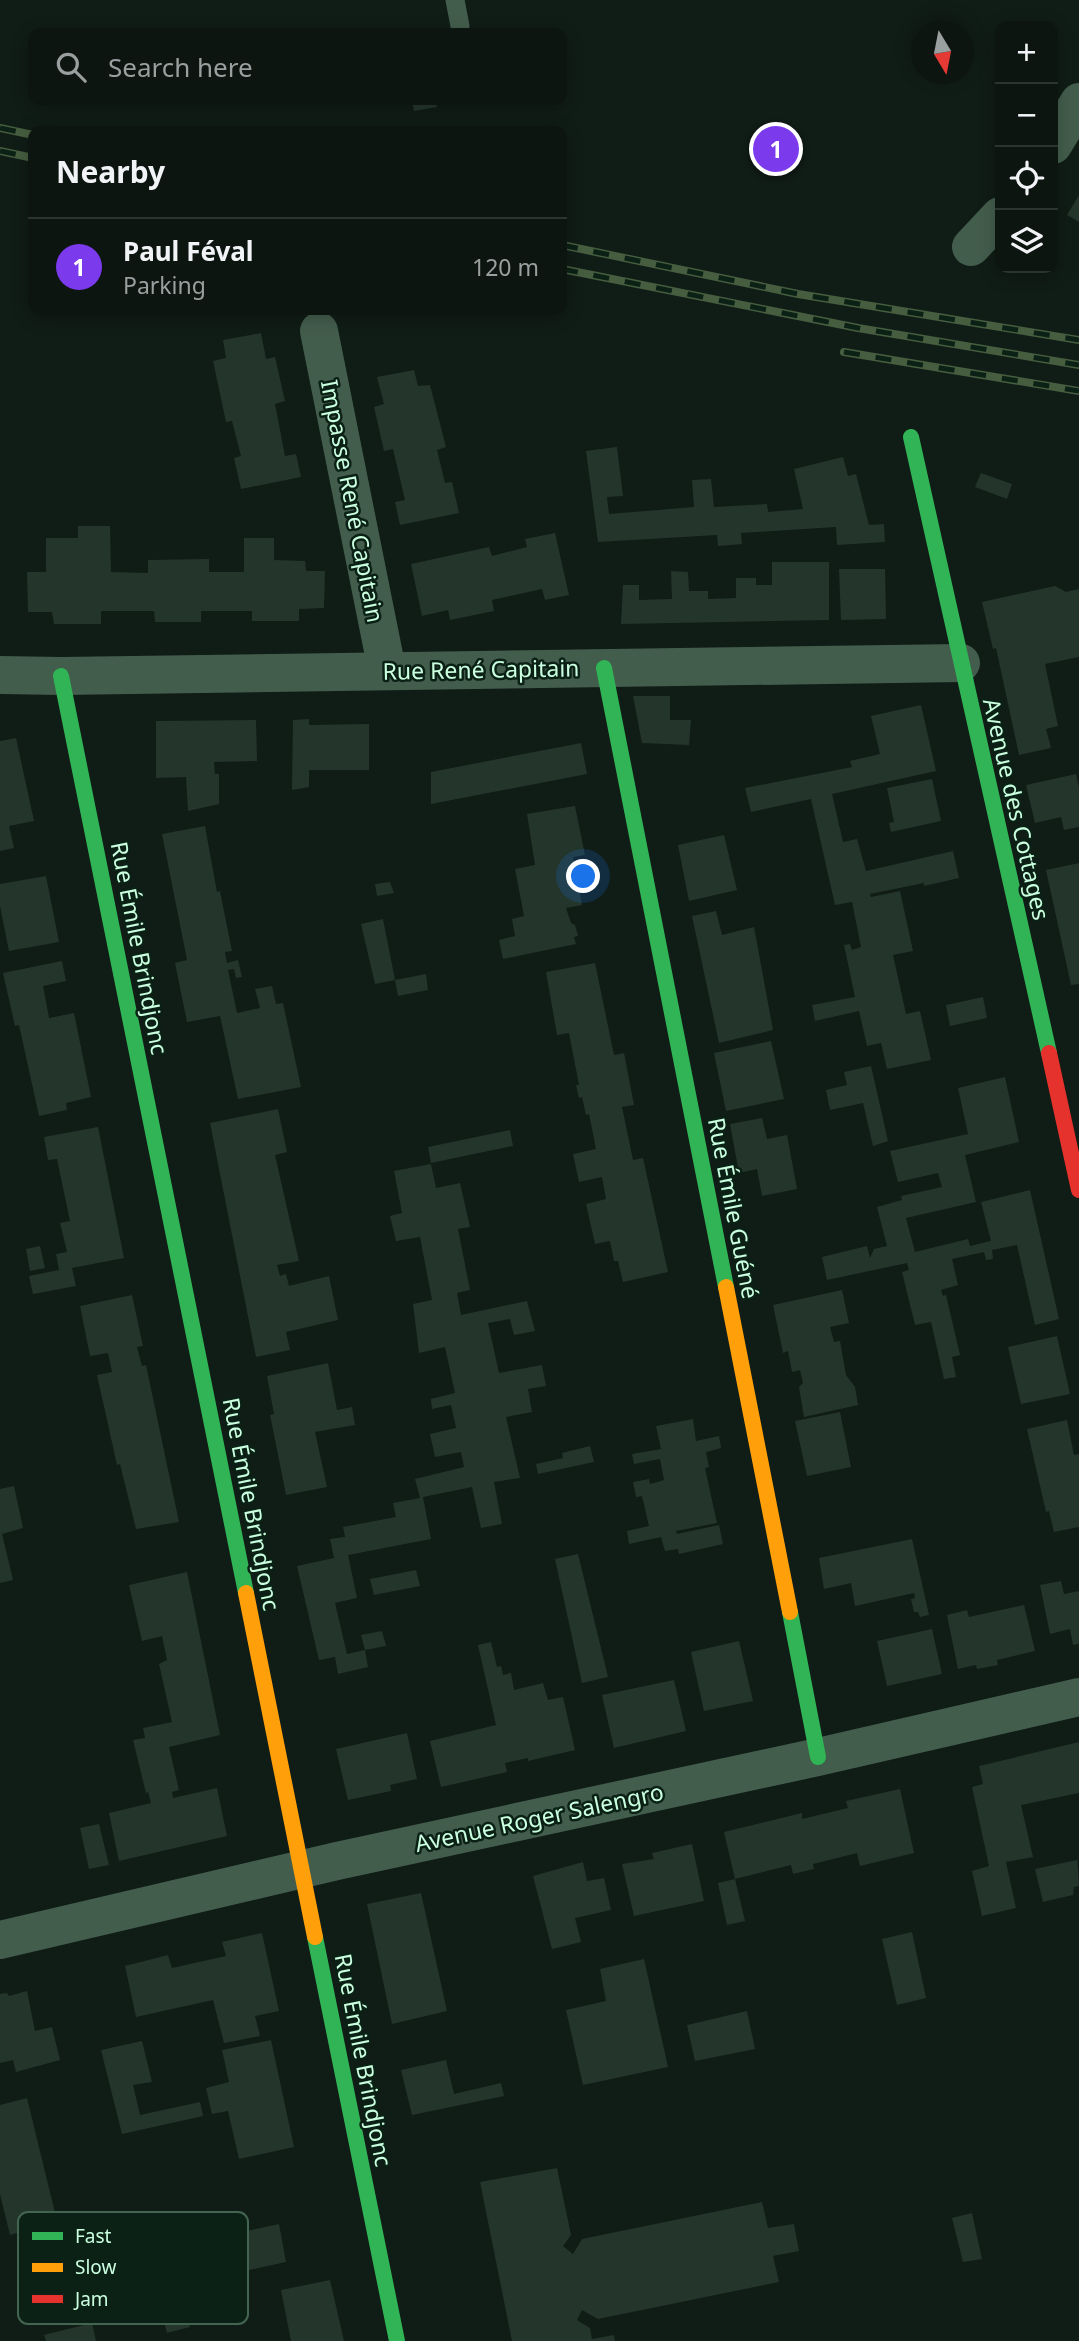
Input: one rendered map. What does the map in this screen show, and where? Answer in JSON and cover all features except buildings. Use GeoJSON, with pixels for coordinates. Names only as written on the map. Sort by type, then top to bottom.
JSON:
{"type":"FeatureCollection","features":[{"type":"Feature","properties":{"kind":"street"},"geometry":{"type":"LineString","coordinates":[[1058,137],[1079,102]]}},
{"type":"Feature","properties":{"kind":"street"},"geometry":{"type":"LineString","coordinates":[[971,247],[995,221]]}},
{"type":"Feature","properties":{"kind":"street","name":"Impasse René Capitain"},"geometry":{"type":"LineString","coordinates":[[320,331],[387,670]]}},
{"type":"Feature","properties":{"kind":"street","name":"Avenue des Cottages"},"geometry":{"type":"LineString","coordinates":[[911,438],[1079,1190]]}},
{"type":"Feature","properties":{"kind":"street","name":"Rue René Capitain"},"geometry":{"type":"LineString","coordinates":[[0,675],[961,663]]}},
{"type":"Feature","properties":{"kind":"street","name":"Rue Émile Guéné"},"geometry":{"type":"LineString","coordinates":[[604,668],[818,1757]]}},
{"type":"Feature","properties":{"kind":"street","name":"Rue Émile Brindjonc"},"geometry":{"type":"LineString","coordinates":[[61,676],[397,2341]]}},
{"type":"Feature","properties":{"kind":"street","name":"Avenue Roger Salengro"},"geometry":{"type":"LineString","coordinates":[[0,1940],[1079,1697]]}},
{"type":"Feature","properties":{"kind":"lane"},"geometry":{"type":"LineString","coordinates":[[455,0],[460,26]]}},
{"type":"Feature","properties":{"kind":"railway"},"geometry":{"type":"LineString","coordinates":[[0,128],[28,134]]}},
{"type":"Feature","properties":{"kind":"railway"},"geometry":{"type":"LineString","coordinates":[[0,151],[28,157]]}},
{"type":"Feature","properties":{"kind":"railway"},"geometry":{"type":"LineString","coordinates":[[567,246],[798,294],[1079,340]]}},
{"type":"Feature","properties":{"kind":"railway"},"geometry":{"type":"LineString","coordinates":[[567,270],[858,328],[1079,365]]}},
{"type":"Feature","properties":{"kind":"railway"},"geometry":{"type":"LineString","coordinates":[[844,352],[1079,391]]}},
{"type":"Feature","properties":{"kind":"traffic: fast"},"geometry":{"type":"LineString","coordinates":[[911,437],[1049,1053]]}},
{"type":"Feature","properties":{"kind":"traffic: fast"},"geometry":{"type":"LineString","coordinates":[[604,668],[726,1287]]}},
{"type":"Feature","properties":{"kind":"traffic: fast"},"geometry":{"type":"LineString","coordinates":[[61,676],[246,1593]]}},
{"type":"Feature","properties":{"kind":"traffic: fast"},"geometry":{"type":"LineString","coordinates":[[790,1612],[818,1757]]}},
{"type":"Feature","properties":{"kind":"traffic: fast"},"geometry":{"type":"LineString","coordinates":[[315,1937],[397,2341]]}},
{"type":"Feature","properties":{"kind":"traffic: slow"},"geometry":{"type":"LineString","coordinates":[[726,1287],[790,1612]]}},
{"type":"Feature","properties":{"kind":"traffic: slow"},"geometry":{"type":"LineString","coordinates":[[246,1593],[315,1937]]}},
{"type":"Feature","properties":{"kind":"traffic: jam"},"geometry":{"type":"LineString","coordinates":[[1049,1053],[1079,1190]]}},
{"type":"Feature","properties":{"kind":"place","name":"Paul Féval"},"geometry":{"type":"Point","coordinates":[776,149]}}]}
